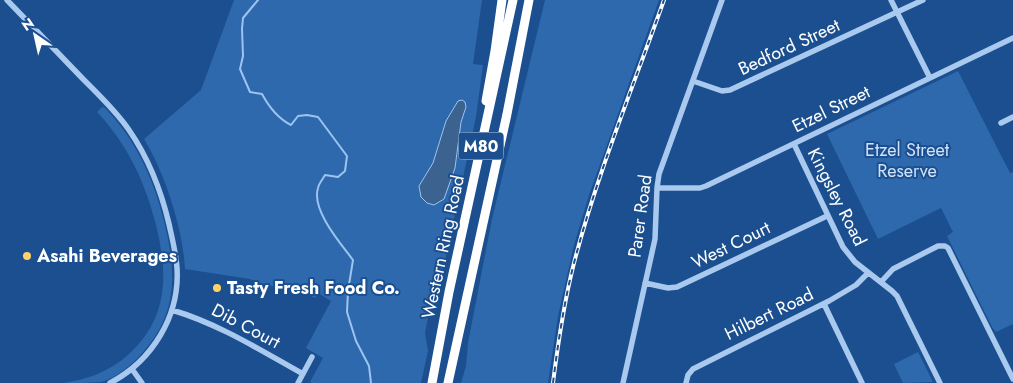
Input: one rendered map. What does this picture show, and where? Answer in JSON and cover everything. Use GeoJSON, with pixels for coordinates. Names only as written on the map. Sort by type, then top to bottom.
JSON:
{"type":"FeatureCollection","features":[{"type":"Feature","properties":{"kind":"highway"},"geometry":{"type":"LineString","coordinates":[[449,292],[495,51],[502,0]]}},
{"type":"Feature","properties":{"kind":"highway","name":"Western Ring Road"},"geometry":{"type":"LineString","coordinates":[[432,383],[449,292],[513,0]]}},
{"type":"Feature","properties":{"kind":"highway","name":"Western Ring Road"},"geometry":{"type":"LineString","coordinates":[[448,383],[507,114],[529,0]]}},
{"type":"Feature","properties":{"kind":"highway"},"geometry":{"type":"LineString","coordinates":[[507,114],[520,71],[535,0]]}},
{"type":"Feature","properties":{"kind":"street"},"geometry":{"type":"LineString","coordinates":[[7,0],[128,128],[145,156],[160,192],[176,257],[177,283],[172,310],[156,343],[132,369],[110,383]]}},
{"type":"Feature","properties":{"kind":"street","name":"Parer Road"},"geometry":{"type":"LineString","coordinates":[[623,383],[656,234],[659,174],[722,0]]}},
{"type":"Feature","properties":{"kind":"street"},"geometry":{"type":"LineString","coordinates":[[891,0],[930,78]]}},
{"type":"Feature","properties":{"kind":"street","name":"Bedford Street"},"geometry":{"type":"LineString","coordinates":[[693,81],[722,91],[730,90],[923,0]]}},
{"type":"Feature","properties":{"kind":"street","name":"Etzel Street"},"geometry":{"type":"LineString","coordinates":[[657,188],[700,188],[1013,38]]}},
{"type":"Feature","properties":{"kind":"street"},"geometry":{"type":"LineString","coordinates":[[1001,123],[1013,117]]}},
{"type":"Feature","properties":{"kind":"street","name":"Kingsley Road"},"geometry":{"type":"LineString","coordinates":[[794,144],[827,216],[846,252],[855,262],[897,296],[940,383]]}},
{"type":"Feature","properties":{"kind":"street","name":"West Court"},"geometry":{"type":"LineString","coordinates":[[645,283],[668,288],[677,287],[827,216]]}},
{"type":"Feature","properties":{"kind":"street"},"geometry":{"type":"LineString","coordinates":[[881,282],[896,267],[938,246],[948,248],[1013,379]]}},
{"type":"Feature","properties":{"kind":"street","name":"Hilbert Road"},"geometry":{"type":"LineString","coordinates":[[686,383],[688,375],[693,369],[824,304],[856,285],[868,272]]}},
{"type":"Feature","properties":{"kind":"street"},"geometry":{"type":"LineString","coordinates":[[824,304],[862,383]]}},
{"type":"Feature","properties":{"kind":"street","name":"Dib Court"},"geometry":{"type":"LineString","coordinates":[[172,310],[219,327],[303,374]]}},
{"type":"Feature","properties":{"kind":"street"},"geometry":{"type":"LineString","coordinates":[[298,383],[312,357]]}},
{"type":"Feature","properties":{"kind":"street"},"geometry":{"type":"LineString","coordinates":[[132,369],[142,383]]}},
{"type":"Feature","properties":{"kind":"green space"},"geometry":{"type":"Polygon","coordinates":[[[234,0],[482,0],[473,64],[483,65],[476,117],[437,298],[432,297],[425,333],[428,351],[421,383],[312,383],[310,382],[323,358],[306,348],[331,301],[318,293],[315,298],[301,291],[298,295],[284,288],[265,285],[250,279],[185,269],[181,237],[172,202],[159,168],[144,139],[201,90],[234,0]]]}},
{"type":"Feature","properties":{"kind":"green space"},"geometry":{"type":"Polygon","coordinates":[[[545,0],[659,0],[589,195],[574,245],[558,316],[548,383],[461,383],[466,366],[468,343],[492,219],[545,0]]]}},
{"type":"Feature","properties":{"kind":"green space","name":"Etzel Street Reserve"},"geometry":{"type":"Polygon","coordinates":[[[958,71],[1010,173],[1013,172],[1013,324],[996,332],[947,236],[953,232],[941,208],[878,239],[827,134],[958,71]]]}},
{"type":"Feature","properties":{"kind":"green space"},"geometry":{"type":"Polygon","coordinates":[[[102,107],[105,108],[126,134],[150,177],[161,208],[169,242],[172,275],[171,291],[163,321],[155,336],[130,365],[119,374],[101,382],[63,383],[81,380],[98,374],[114,366],[128,355],[151,326],[158,311],[162,294],[163,278],[160,243],[152,209],[134,165],[118,138],[97,112],[102,107]]]}},
{"type":"Feature","properties":{"kind":"green space"},"geometry":{"type":"Polygon","coordinates":[[[918,352],[933,382],[903,383],[894,364],[918,352]]]}},
{"type":"Feature","properties":{"kind":"shaded area"},"geometry":{"type":"Polygon","coordinates":[[[462,100],[465,102],[466,107],[461,122],[455,168],[444,199],[434,205],[427,203],[421,197],[419,186],[433,163],[446,121],[458,101],[462,100]]]}},
{"type":"Feature","properties":{"kind":"waterway"},"geometry":{"type":"LineString","coordinates":[[258,0],[243,18],[242,29],[243,56],[240,69],[250,92],[262,94],[274,112],[291,125],[298,116],[318,117],[347,156],[345,171],[338,177],[325,175],[319,186],[317,197],[328,226],[353,260],[347,312],[356,341],[369,366],[371,383]]}},
{"type":"Feature","properties":{"kind":"railway"},"geometry":{"type":"LineString","coordinates":[[553,383],[567,293],[583,230],[604,164],[664,0]]}},
{"type":"Feature","properties":{"kind":"place","name":"Asahi Beverages"},"geometry":{"type":"Point","coordinates":[27,256]}},
{"type":"Feature","properties":{"kind":"place","name":"Tasty Fresh Food Co."},"geometry":{"type":"Point","coordinates":[217,288]}}]}
